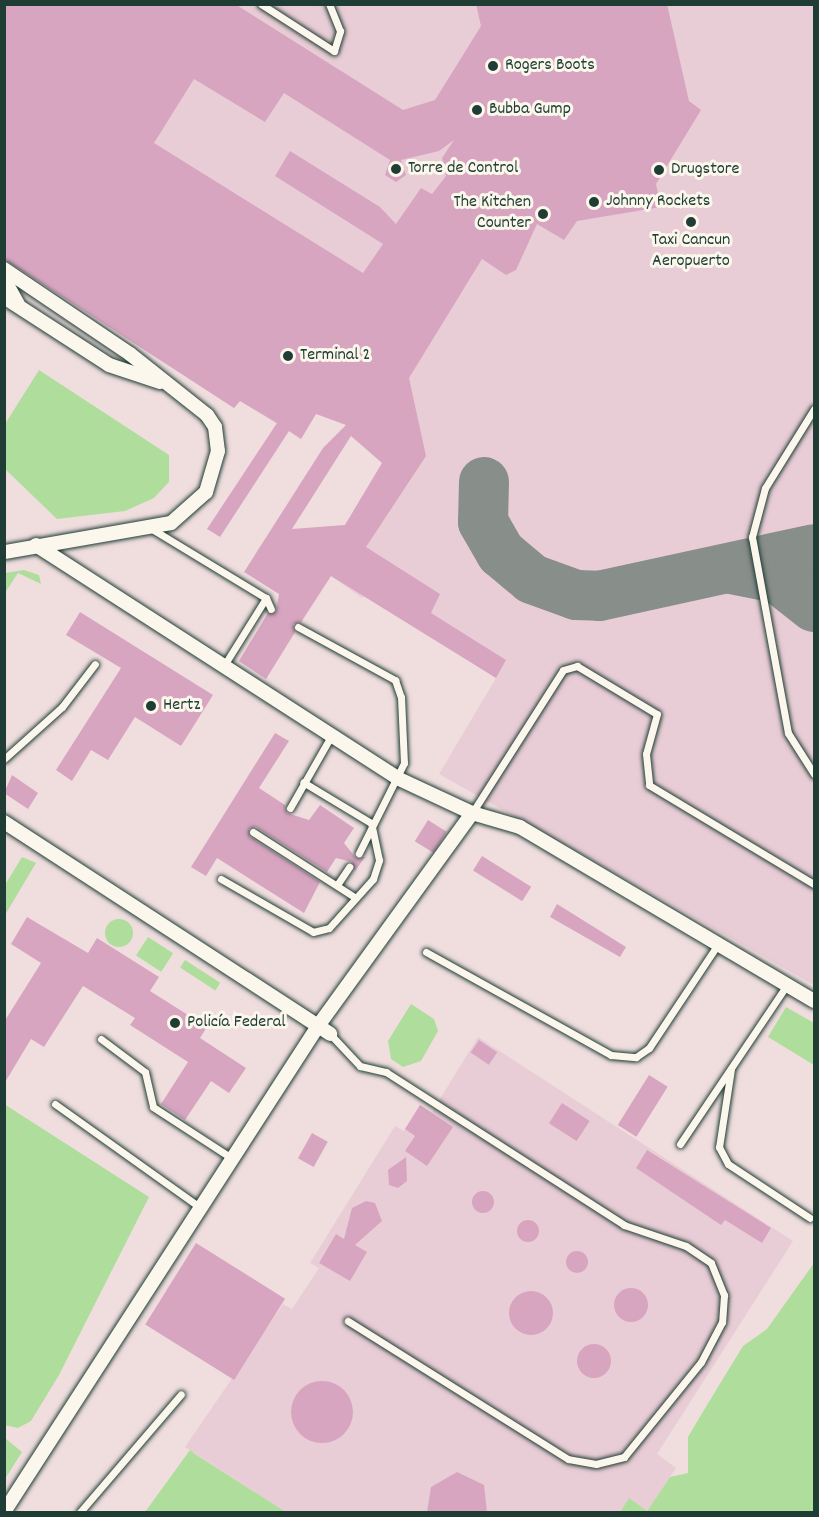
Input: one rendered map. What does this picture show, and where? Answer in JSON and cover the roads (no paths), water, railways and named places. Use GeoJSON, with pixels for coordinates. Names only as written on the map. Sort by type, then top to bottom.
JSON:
{"type":"FeatureCollection","features":[{"type":"Feature","properties":{"kind":"street"},"geometry":{"type":"LineString","coordinates":[[4,269],[148,368],[160,382],[207,415],[215,427],[218,451],[206,492],[192,509],[171,523],[4,552]]}},
{"type":"Feature","properties":{"kind":"street"},"geometry":{"type":"LineString","coordinates":[[5,287],[34,288]]}},
{"type":"Feature","properties":{"kind":"street"},"geometry":{"type":"LineString","coordinates":[[5,287],[18,306],[109,365],[160,382]]}},
{"type":"Feature","properties":{"kind":"street"},"geometry":{"type":"LineString","coordinates":[[36,545],[397,778],[471,813],[520,827],[814,1001]]}},
{"type":"Feature","properties":{"kind":"street"},"geometry":{"type":"LineString","coordinates":[[4,1512],[233,1159],[324,1030],[471,813]]}},
{"type":"Feature","properties":{"kind":"street"},"geometry":{"type":"LineString","coordinates":[[4,822],[324,1030]]}},
{"type":"Feature","properties":{"kind":"lane"},"geometry":{"type":"LineString","coordinates":[[261,4],[334,51],[340,31],[329,4]]}},
{"type":"Feature","properties":{"kind":"lane"},"geometry":{"type":"LineString","coordinates":[[814,409],[765,488],[752,537],[788,733],[814,774]]}},
{"type":"Feature","properties":{"kind":"lane"},"geometry":{"type":"LineString","coordinates":[[150,528],[266,598],[271,609]]}},
{"type":"Feature","properties":{"kind":"lane"},"geometry":{"type":"LineString","coordinates":[[223,667],[266,598]]}},
{"type":"Feature","properties":{"kind":"lane"},"geometry":{"type":"LineString","coordinates":[[298,627],[395,680],[404,739],[397,778],[371,823],[358,853]]}},
{"type":"Feature","properties":{"kind":"lane"},"geometry":{"type":"LineString","coordinates":[[4,759],[62,707],[95,664]]}},
{"type":"Feature","properties":{"kind":"lane"},"geometry":{"type":"LineString","coordinates":[[471,813],[563,670],[577,666],[657,714],[646,754],[649,785],[814,884]]}},
{"type":"Feature","properties":{"kind":"lane"},"geometry":{"type":"LineString","coordinates":[[290,808],[331,736]]}},
{"type":"Feature","properties":{"kind":"lane"},"geometry":{"type":"LineString","coordinates":[[221,879],[313,932],[329,928],[373,879],[379,860],[371,823],[303,782]]}},
{"type":"Feature","properties":{"kind":"lane"},"geometry":{"type":"LineString","coordinates":[[253,832],[356,897]]}},
{"type":"Feature","properties":{"kind":"lane"},"geometry":{"type":"LineString","coordinates":[[337,885],[349,867]]}},
{"type":"Feature","properties":{"kind":"lane"},"geometry":{"type":"LineString","coordinates":[[426,952],[610,1055],[636,1057],[649,1048],[718,944]]}},
{"type":"Feature","properties":{"kind":"lane"},"geometry":{"type":"LineString","coordinates":[[680,1144],[787,985]]}},
{"type":"Feature","properties":{"kind":"lane"},"geometry":{"type":"LineString","coordinates":[[324,1030],[360,1066],[386,1072],[624,1225],[686,1246],[711,1263],[724,1294],[722,1322],[701,1362],[624,1457],[596,1464],[568,1459],[348,1321]]}},
{"type":"Feature","properties":{"kind":"lane"},"geometry":{"type":"LineString","coordinates":[[101,1039],[145,1072],[153,1107],[233,1159]]}},
{"type":"Feature","properties":{"kind":"lane"},"geometry":{"type":"LineString","coordinates":[[732,1069],[719,1147],[728,1164],[810,1218]]}},
{"type":"Feature","properties":{"kind":"lane"},"geometry":{"type":"LineString","coordinates":[[55,1104],[201,1208]]}},
{"type":"Feature","properties":{"kind":"lane"},"geometry":{"type":"LineString","coordinates":[[80,1512],[181,1394]]}},
{"type":"Feature","properties":{"kind":"place","name":"Rogers Boots"},"geometry":{"type":"Point","coordinates":[493,66]}},
{"type":"Feature","properties":{"kind":"place","name":"Bubba Gump"},"geometry":{"type":"Point","coordinates":[477,110]}},
{"type":"Feature","properties":{"kind":"place","name":"Torre de Control"},"geometry":{"type":"Point","coordinates":[396,169]}},
{"type":"Feature","properties":{"kind":"place","name":"Drugstore"},"geometry":{"type":"Point","coordinates":[659,170]}},
{"type":"Feature","properties":{"kind":"place","name":"Johnny Rockets"},"geometry":{"type":"Point","coordinates":[594,202]}},
{"type":"Feature","properties":{"kind":"place","name":"The Kitchen Counter"},"geometry":{"type":"Point","coordinates":[543,214]}},
{"type":"Feature","properties":{"kind":"place","name":"Taxi Cancun Aeropuerto"},"geometry":{"type":"Point","coordinates":[691,222]}},
{"type":"Feature","properties":{"kind":"place","name":"Terminal 2"},"geometry":{"type":"Point","coordinates":[288,356]}},
{"type":"Feature","properties":{"kind":"place","name":"Hertz"},"geometry":{"type":"Point","coordinates":[151,706]}},
{"type":"Feature","properties":{"kind":"place","name":"Policía Federal"},"geometry":{"type":"Point","coordinates":[175,1023]}}]}
